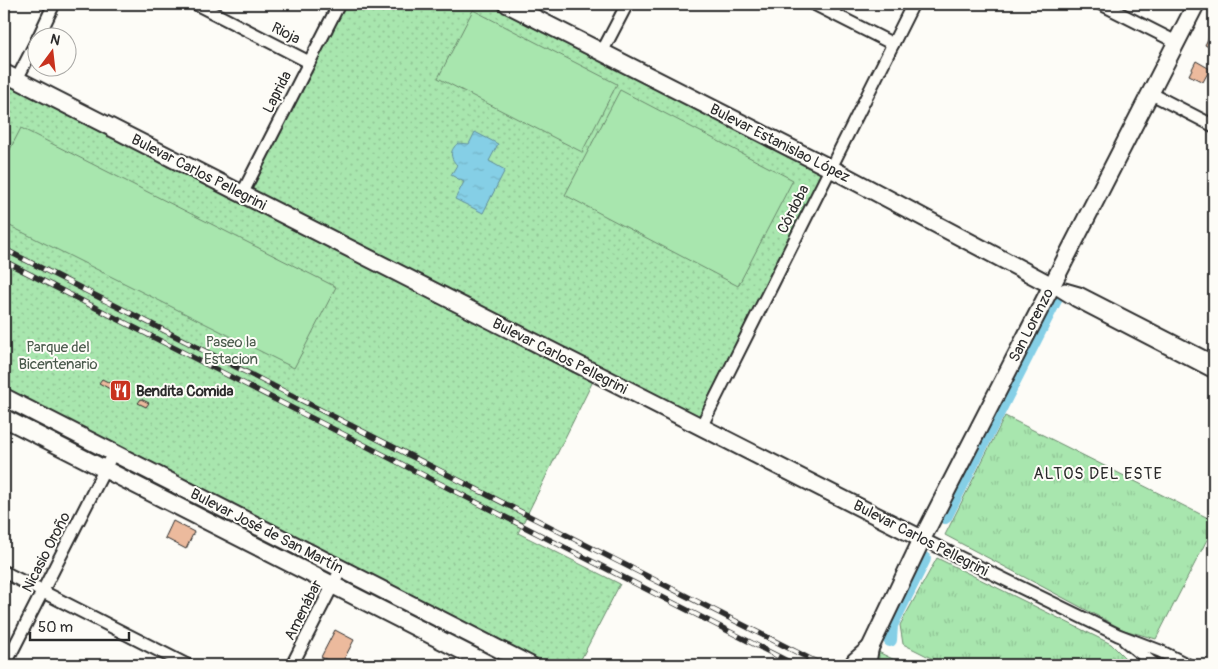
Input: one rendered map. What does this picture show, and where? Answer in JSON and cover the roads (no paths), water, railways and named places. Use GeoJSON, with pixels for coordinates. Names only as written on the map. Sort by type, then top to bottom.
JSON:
{"type":"FeatureCollection","features":[{"type":"Feature","properties":{"kind":"main road","name":"Bulevar Estanislao López"},"geometry":{"type":"LineString","coordinates":[[507,4],[830,168],[1051,285]]}},
{"type":"Feature","properties":{"kind":"main road","name":"San Lorenzo"},"geometry":{"type":"LineString","coordinates":[[867,665],[870,648],[922,539],[1196,4]]}},
{"type":"Feature","properties":{"kind":"main road","name":"Bulevar Carlos Pellegrini"},"geometry":{"type":"LineString","coordinates":[[10,76],[922,539]]}},
{"type":"Feature","properties":{"kind":"main road","name":"Bulevar José de San Martín"},"geometry":{"type":"LineString","coordinates":[[4,397],[530,665]]}},
{"type":"Feature","properties":{"kind":"main road","name":"Bulevar José de San Martín"},"geometry":{"type":"LineString","coordinates":[[4,418],[490,665]]}},
{"type":"Feature","properties":{"kind":"main road","name":"San Lorenzo"},"geometry":{"type":"LineString","coordinates":[[853,665],[870,648]]}},
{"type":"Feature","properties":{"kind":"street"},"geometry":{"type":"LineString","coordinates":[[43,28],[54,4]]}},
{"type":"Feature","properties":{"kind":"street","name":"Rioja"},"geometry":{"type":"LineString","coordinates":[[196,4],[309,62]]}},
{"type":"Feature","properties":{"kind":"street","name":"Laprida"},"geometry":{"type":"LineString","coordinates":[[242,194],[338,4]]}},
{"type":"Feature","properties":{"kind":"street"},"geometry":{"type":"LineString","coordinates":[[602,52],[627,4]]}},
{"type":"Feature","properties":{"kind":"street"},"geometry":{"type":"LineString","coordinates":[[814,4],[893,44]]}},
{"type":"Feature","properties":{"kind":"street","name":"Córdoba"},"geometry":{"type":"LineString","coordinates":[[701,427],[913,4]]}},
{"type":"Feature","properties":{"kind":"street"},"geometry":{"type":"LineString","coordinates":[[1100,4],[1176,42]]}},
{"type":"Feature","properties":{"kind":"street"},"geometry":{"type":"LineString","coordinates":[[10,76],[28,52]]}},
{"type":"Feature","properties":{"kind":"street"},"geometry":{"type":"LineString","coordinates":[[1150,93],[1214,126]]}},
{"type":"Feature","properties":{"kind":"street","name":"Bulevar Estanislao López"},"geometry":{"type":"LineString","coordinates":[[1051,285],[1079,293],[1214,362]]}},
{"type":"Feature","properties":{"kind":"street","name":"Bulevar Estanislao López"},"geometry":{"type":"LineString","coordinates":[[1051,285],[1075,300],[1214,372]]}},
{"type":"Feature","properties":{"kind":"street","name":"Nicasio Oroño"},"geometry":{"type":"LineString","coordinates":[[5,665],[113,453]]}},
{"type":"Feature","properties":{"kind":"street","name":"Bulevar Carlos Pellegrini"},"geometry":{"type":"LineString","coordinates":[[922,539],[1118,635],[1160,651],[1188,665]]}},
{"type":"Feature","properties":{"kind":"street","name":"Amenábar"},"geometry":{"type":"LineString","coordinates":[[292,665],[341,569]]}},
{"type":"Feature","properties":{"kind":"street"},"geometry":{"type":"LineString","coordinates":[[4,572],[187,665]]}},
{"type":"Feature","properties":{"kind":"street","name":"Bulevar Carlos Pellegrini"},"geometry":{"type":"LineString","coordinates":[[1118,635],[1154,665]]}},
{"type":"Feature","properties":{"kind":"street"},"geometry":{"type":"LineString","coordinates":[[1154,665],[1160,651]]}},
{"type":"Feature","properties":{"kind":"water"},"geometry":{"type":"Polygon","coordinates":[[[475,132],[498,144],[489,161],[505,170],[483,213],[455,199],[464,182],[451,175],[457,165],[452,156],[453,148],[458,143],[469,144],[475,132]]]}},
{"type":"Feature","properties":{"kind":"waterway"},"geometry":{"type":"LineString","coordinates":[[945,517],[1055,300]]}},
{"type":"Feature","properties":{"kind":"waterway"},"geometry":{"type":"LineString","coordinates":[[890,640],[891,625],[924,559]]}},
{"type":"Feature","properties":{"kind":"railway"},"geometry":{"type":"LineString","coordinates":[[4,249],[822,665]]}},
{"type":"Feature","properties":{"kind":"railway"},"geometry":{"type":"LineString","coordinates":[[4,261],[795,665]]}},
{"type":"Feature","properties":{"kind":"place","name":"Bendita Comida"},"geometry":{"type":"Point","coordinates":[120,391]}},
{"type":"Feature","properties":{"kind":"district","name":"ALTOS DEL ESTE"},"geometry":{"type":"Point","coordinates":[1098,473]}},
{"type":"Feature","properties":{"kind":"park label","name":"Paseo la Estacion"},"geometry":{"type":"Point","coordinates":[231,350]}},
{"type":"Feature","properties":{"kind":"park label","name":"Parque del Bicentenario"},"geometry":{"type":"Point","coordinates":[58,356]}}]}
